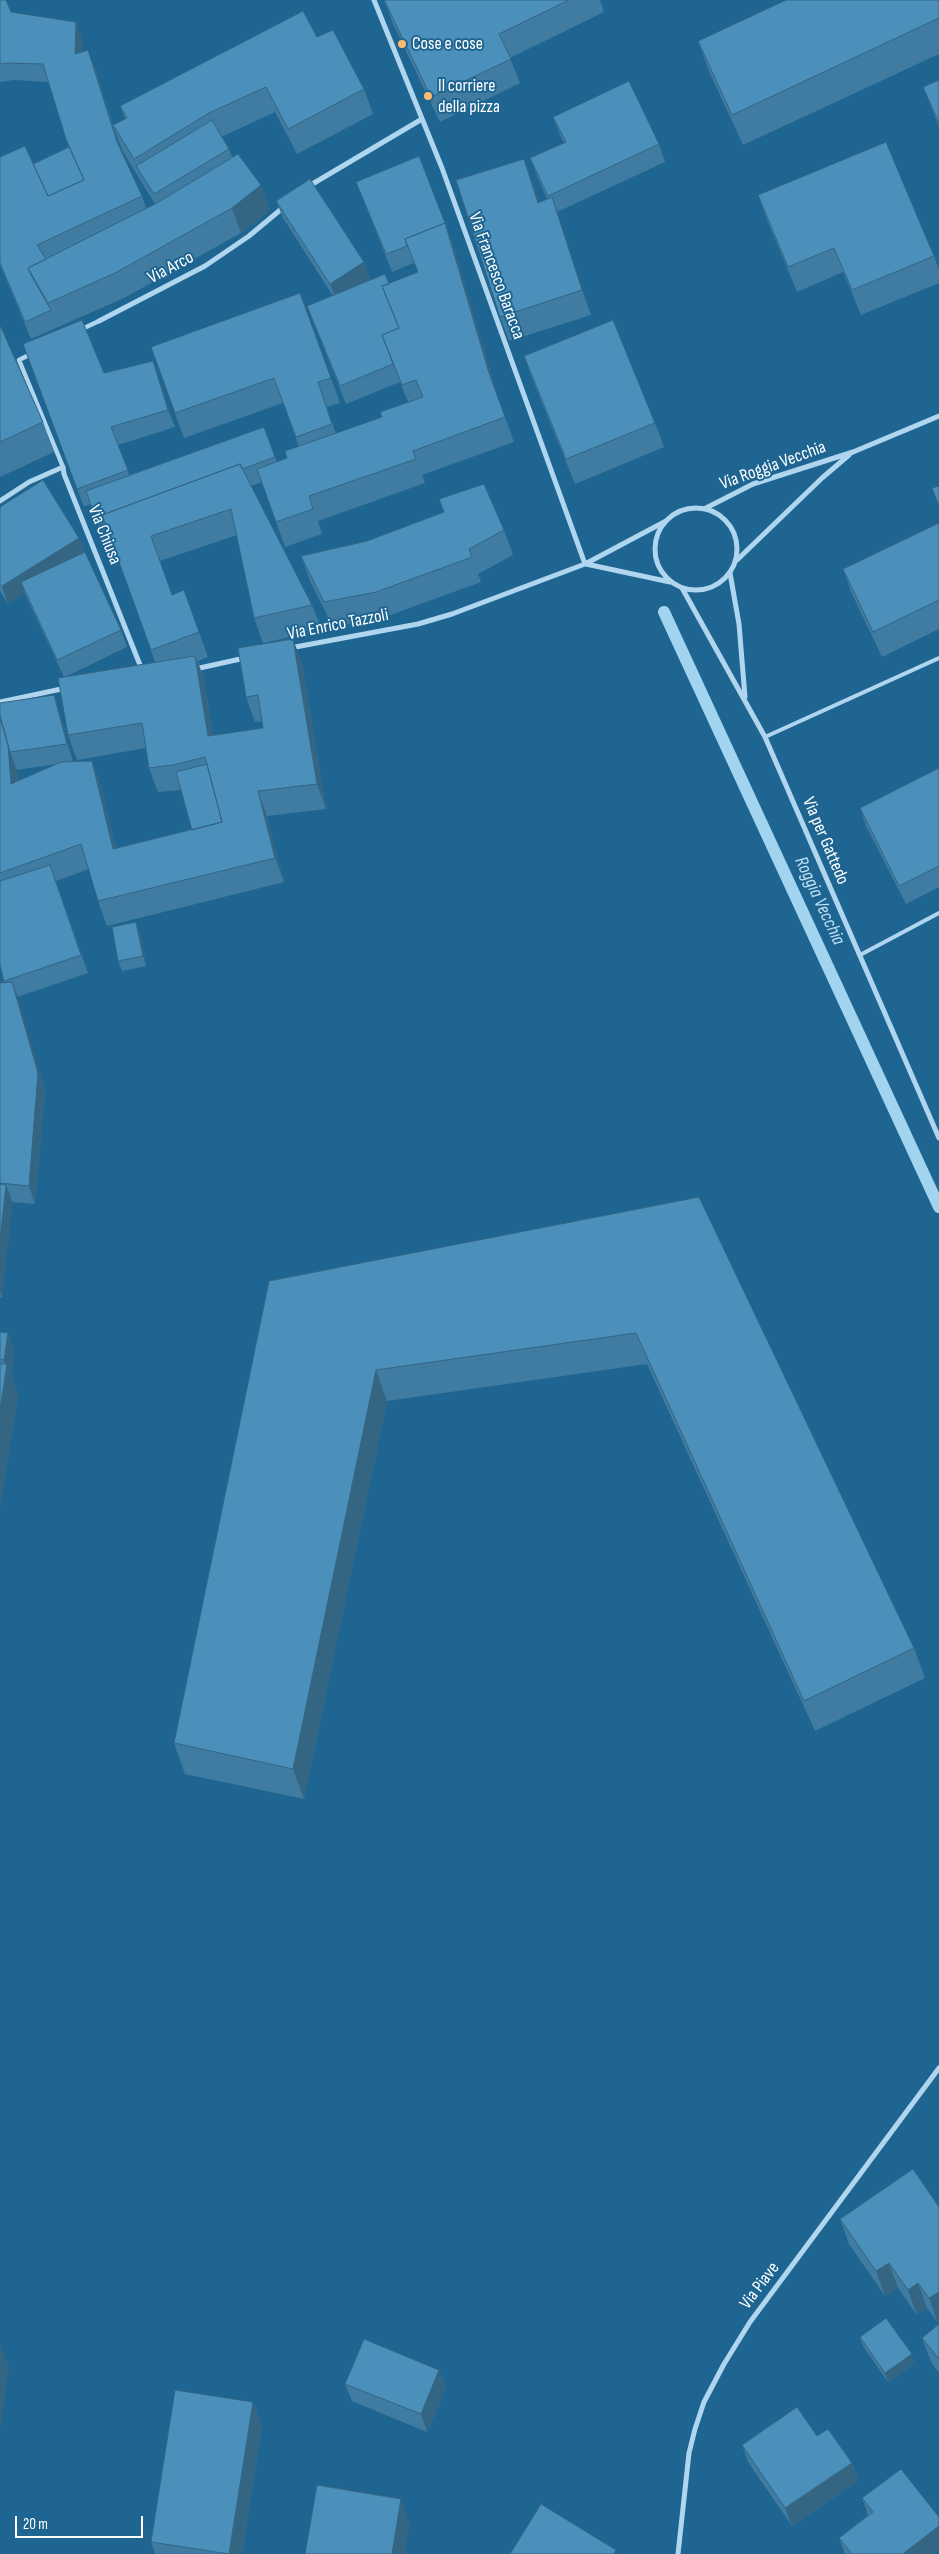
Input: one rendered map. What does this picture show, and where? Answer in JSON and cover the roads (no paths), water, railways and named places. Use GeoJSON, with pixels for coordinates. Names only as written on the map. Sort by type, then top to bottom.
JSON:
{"type":"FeatureCollection","features":[{"type":"Feature","properties":{"kind":"street","name":"Via Francesco Baracca"},"geometry":{"type":"LineString","coordinates":[[374,0],[442,168],[586,564]]}},
{"type":"Feature","properties":{"kind":"street"},"geometry":{"type":"LineString","coordinates":[[384,25],[392,21]]}},
{"type":"Feature","properties":{"kind":"street"},"geometry":{"type":"LineString","coordinates":[[306,188],[422,119]]}},
{"type":"Feature","properties":{"kind":"street","name":"Via Arco"},"geometry":{"type":"LineString","coordinates":[[72,334],[205,266],[249,236],[287,204]]}},
{"type":"Feature","properties":{"kind":"street"},"geometry":{"type":"LineString","coordinates":[[0,501],[30,482],[63,468],[19,360],[37,351]]}},
{"type":"Feature","properties":{"kind":"street","name":"Via Roggia Vecchia"},"geometry":{"type":"LineString","coordinates":[[704,509],[753,484],[853,452],[939,416]]}},
{"type":"Feature","properties":{"kind":"street","name":"Via Roggia Vecchia"},"geometry":{"type":"LineString","coordinates":[[736,560],[822,478],[853,452]]}},
{"type":"Feature","properties":{"kind":"street","name":"Via Chiusa"},"geometry":{"type":"LineString","coordinates":[[63,468],[146,680]]}},
{"type":"Feature","properties":{"kind":"street"},"geometry":{"type":"LineString","coordinates":[[586,564],[670,582],[682,588],[695,591],[709,589],[721,583],[730,573],[736,560],[738,547],[735,533],[727,522],[716,513],[704,509],[690,508],[677,513],[666,521],[658,532],[655,546],[656,559],[670,582]]}},
{"type":"Feature","properties":{"kind":"street","name":"Via Enrico Tazzoli"},"geometry":{"type":"LineString","coordinates":[[287,649],[418,624],[452,614],[586,564],[666,521]]}},
{"type":"Feature","properties":{"kind":"street","name":"Via per Gattedo"},"geometry":{"type":"LineString","coordinates":[[730,573],[739,624],[745,700]]}},
{"type":"Feature","properties":{"kind":"street","name":"Via per Gattedo"},"geometry":{"type":"LineString","coordinates":[[682,588],[765,737],[860,956],[937,1126],[939,1138]]}},
{"type":"Feature","properties":{"kind":"street"},"geometry":{"type":"LineString","coordinates":[[193,670],[249,657]]}},
{"type":"Feature","properties":{"kind":"street"},"geometry":{"type":"LineString","coordinates":[[0,702],[76,686]]}},
{"type":"Feature","properties":{"kind":"street","name":"Via Piave"},"geometry":{"type":"LineString","coordinates":[[678,2554],[689,2453],[704,2402],[724,2364],[750,2322],[939,2068]]}},
{"type":"Feature","properties":{"kind":"lane"},"geometry":{"type":"LineString","coordinates":[[765,737],[939,658]]}},
{"type":"Feature","properties":{"kind":"lane"},"geometry":{"type":"LineString","coordinates":[[860,956],[939,913]]}},
{"type":"Feature","properties":{"kind":"waterway","name":"Roggia Vecchia"},"geometry":{"type":"LineString","coordinates":[[664,612],[939,1207]]}},
{"type":"Feature","properties":{"kind":"place","name":"Cose e cose"},"geometry":{"type":"Point","coordinates":[402,44]}},
{"type":"Feature","properties":{"kind":"place","name":"Il corriere della pizza"},"geometry":{"type":"Point","coordinates":[428,96]}}]}
